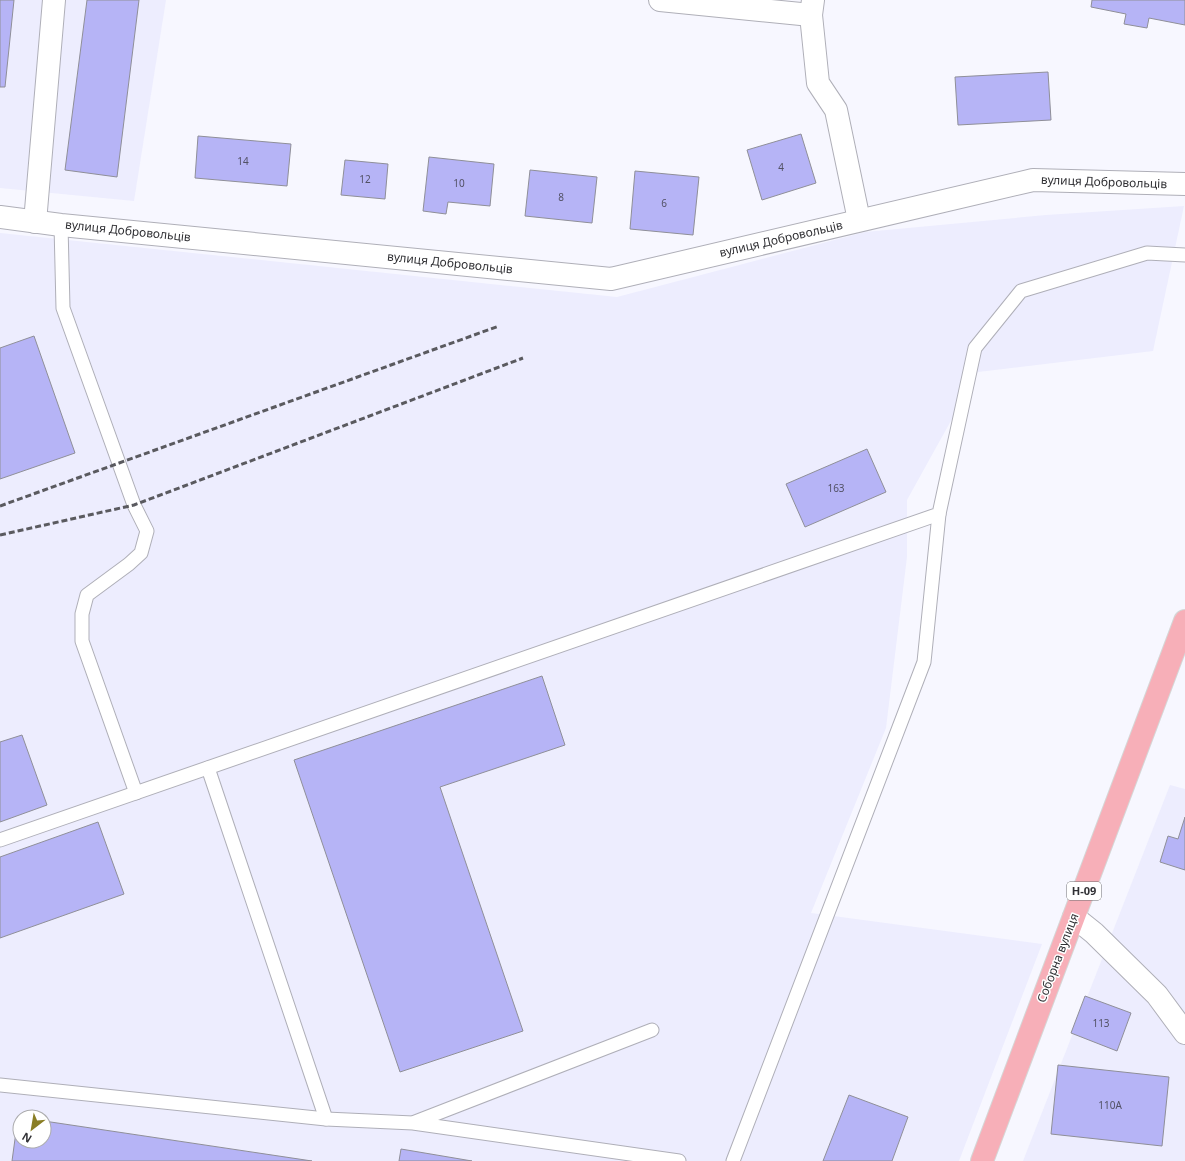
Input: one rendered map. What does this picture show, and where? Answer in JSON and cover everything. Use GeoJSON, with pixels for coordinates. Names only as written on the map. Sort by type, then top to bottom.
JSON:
{"type":"FeatureCollection","features":[{"type":"Feature","properties":{"kind":"main road","name":"Соборна вулиця"},"geometry":{"type":"LineString","coordinates":[[982,1161],[1185,620]]}},
{"type":"Feature","properties":{"kind":"street"},"geometry":{"type":"LineString","coordinates":[[35,222],[54,0]]}},
{"type":"Feature","properties":{"kind":"street","name":"вулиця Добровольців"},"geometry":{"type":"LineString","coordinates":[[660,0],[812,8],[818,83],[836,110],[860,220]]}},
{"type":"Feature","properties":{"kind":"street","name":"вулиця Добровольців"},"geometry":{"type":"LineString","coordinates":[[0,217],[61,225],[611,279],[1033,180],[1185,184]]}},
{"type":"Feature","properties":{"kind":"street"},"geometry":{"type":"LineString","coordinates":[[1074,917],[1094,933],[1157,995],[1185,1033]]}},
{"type":"Feature","properties":{"kind":"lane"},"geometry":{"type":"LineString","coordinates":[[61,225],[63,308],[134,505],[148,530],[141,553],[129,564],[87,595],[82,614],[82,641],[136,793]]}},
{"type":"Feature","properties":{"kind":"lane"},"geometry":{"type":"LineString","coordinates":[[733,1161],[924,662],[939,514],[974,348],[1021,291],[1147,253],[1185,254]]}},
{"type":"Feature","properties":{"kind":"lane"},"geometry":{"type":"LineString","coordinates":[[0,840],[939,514]]}},
{"type":"Feature","properties":{"kind":"lane"},"geometry":{"type":"LineString","coordinates":[[208,768],[326,1119]]}},
{"type":"Feature","properties":{"kind":"lane"},"geometry":{"type":"LineString","coordinates":[[413,1123],[652,1030]]}},
{"type":"Feature","properties":{"kind":"lane"},"geometry":{"type":"LineString","coordinates":[[0,1085],[326,1119],[413,1123],[679,1161]]}},
{"type":"Feature","properties":{"kind":"shaded area"},"geometry":{"type":"Polygon","coordinates":[[[0,0],[166,0],[134,201],[0,188],[0,0]]]}},
{"type":"Feature","properties":{"kind":"shaded area"},"geometry":{"type":"Polygon","coordinates":[[[1184,206],[1153,351],[978,372],[907,500],[907,557],[886,728],[811,913],[1042,944],[959,1161],[0,1161],[0,233],[617,297],[865,232],[1046,215],[1184,206]]]}},
{"type":"Feature","properties":{"kind":"shaded area"},"geometry":{"type":"Polygon","coordinates":[[[1170,785],[1185,789],[1185,1161],[1023,1161],[1170,785]]]}},
{"type":"Feature","properties":{"kind":"building"},"geometry":{"type":"Polygon","coordinates":[[[0,0],[14,0],[5,87],[0,87],[0,0]]]}},
{"type":"Feature","properties":{"kind":"building"},"geometry":{"type":"Polygon","coordinates":[[[87,0],[139,0],[117,177],[65,170],[87,0]]]}},
{"type":"Feature","properties":{"kind":"building"},"geometry":{"type":"Polygon","coordinates":[[[1092,0],[1185,0],[1185,25],[1149,18],[1147,28],[1124,24],[1126,14],[1091,7],[1092,0]]]}},
{"type":"Feature","properties":{"kind":"building"},"geometry":{"type":"Polygon","coordinates":[[[1048,72],[1051,120],[958,125],[955,77],[1048,72]]]}},
{"type":"Feature","properties":{"kind":"building"},"geometry":{"type":"Polygon","coordinates":[[[801,134],[816,183],[762,200],[747,150],[801,134]]]}},
{"type":"Feature","properties":{"kind":"building"},"geometry":{"type":"Polygon","coordinates":[[[198,136],[291,144],[287,186],[195,178],[198,136]]]}},
{"type":"Feature","properties":{"kind":"building"},"geometry":{"type":"Polygon","coordinates":[[[429,157],[494,164],[490,206],[448,202],[446,214],[423,211],[429,157]]]}},
{"type":"Feature","properties":{"kind":"building"},"geometry":{"type":"Polygon","coordinates":[[[345,160],[388,164],[385,199],[341,195],[345,160]]]}},
{"type":"Feature","properties":{"kind":"building"},"geometry":{"type":"Polygon","coordinates":[[[530,170],[597,177],[592,223],[525,216],[530,170]]]}},
{"type":"Feature","properties":{"kind":"building"},"geometry":{"type":"Polygon","coordinates":[[[635,171],[699,177],[693,235],[630,229],[635,171]]]}},
{"type":"Feature","properties":{"kind":"building"},"geometry":{"type":"Polygon","coordinates":[[[34,336],[75,453],[0,479],[0,348],[34,336]]]}},
{"type":"Feature","properties":{"kind":"building"},"geometry":{"type":"Polygon","coordinates":[[[867,449],[886,492],[805,527],[786,484],[867,449]]]}},
{"type":"Feature","properties":{"kind":"building"},"geometry":{"type":"Polygon","coordinates":[[[542,676],[565,745],[440,787],[523,1031],[400,1072],[294,760],[542,676]]]}},
{"type":"Feature","properties":{"kind":"building"},"geometry":{"type":"Polygon","coordinates":[[[22,735],[47,805],[0,822],[0,742],[22,735]]]}},
{"type":"Feature","properties":{"kind":"building"},"geometry":{"type":"Polygon","coordinates":[[[1185,817],[1185,870],[1160,862],[1168,836],[1178,839],[1185,817]]]}},
{"type":"Feature","properties":{"kind":"building"},"geometry":{"type":"Polygon","coordinates":[[[98,822],[124,894],[0,938],[0,857],[98,822]]]}},
{"type":"Feature","properties":{"kind":"building"},"geometry":{"type":"Polygon","coordinates":[[[1085,996],[1131,1013],[1117,1051],[1071,1033],[1085,996]]]}},
{"type":"Feature","properties":{"kind":"building"},"geometry":{"type":"Polygon","coordinates":[[[1058,1065],[1169,1077],[1162,1146],[1051,1134],[1058,1065]]]}},
{"type":"Feature","properties":{"kind":"building"},"geometry":{"type":"Polygon","coordinates":[[[849,1095],[908,1117],[892,1161],[823,1161],[849,1095]]]}},
{"type":"Feature","properties":{"kind":"building"},"geometry":{"type":"Polygon","coordinates":[[[52,1122],[312,1161],[12,1161],[14,1149],[52,1149],[52,1122]]]}},
{"type":"Feature","properties":{"kind":"building"},"geometry":{"type":"Polygon","coordinates":[[[401,1149],[472,1161],[399,1161],[401,1149]]]}},
{"type":"Feature","properties":{"kind":"railway"},"geometry":{"type":"LineString","coordinates":[[0,506],[499,326]]}},
{"type":"Feature","properties":{"kind":"railway"},"geometry":{"type":"LineString","coordinates":[[0,535],[134,505],[523,358]]}}]}
